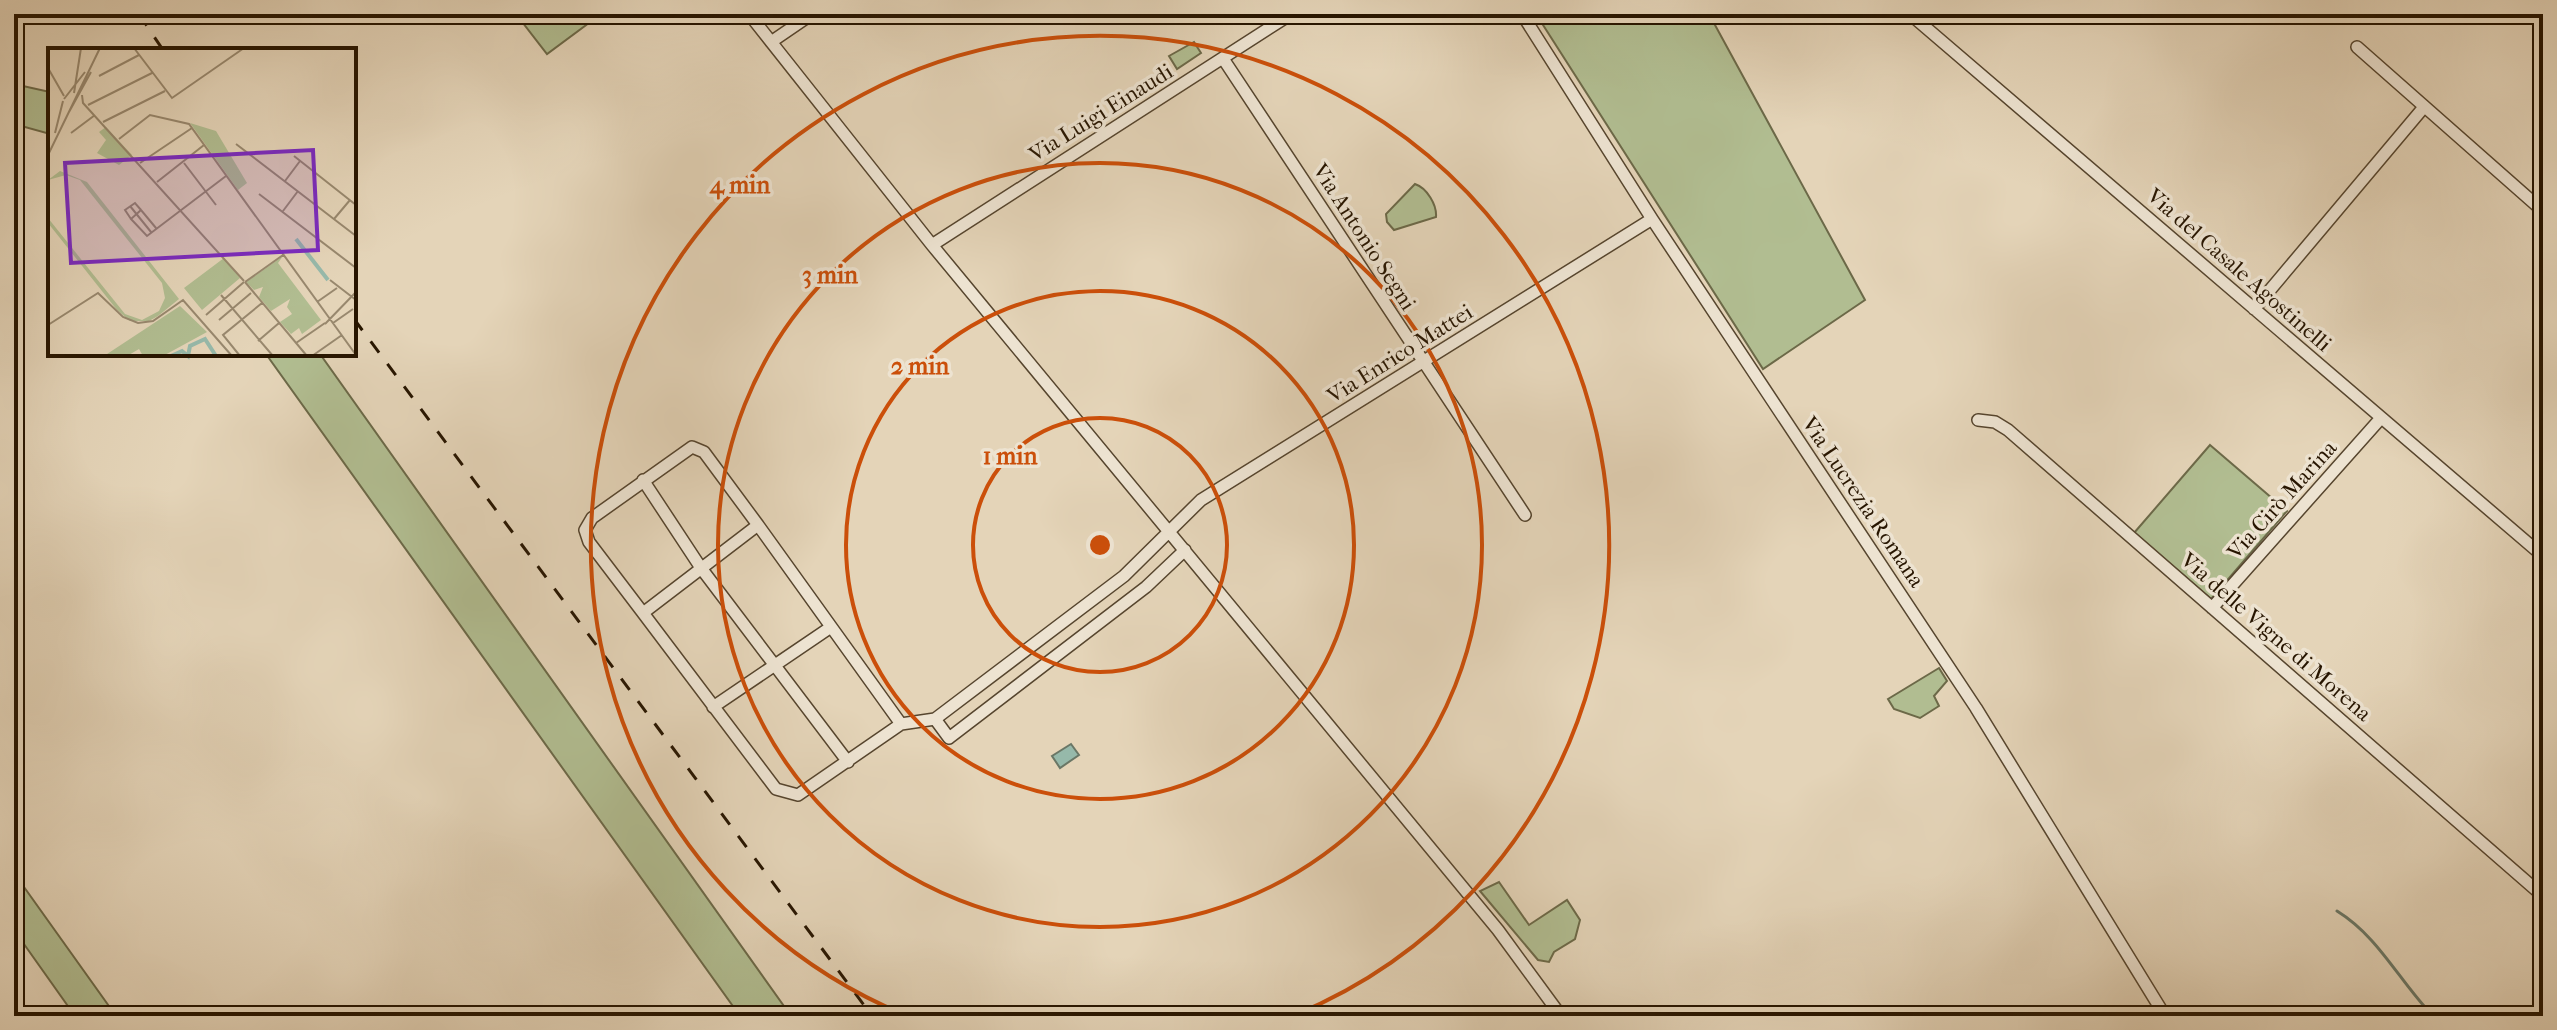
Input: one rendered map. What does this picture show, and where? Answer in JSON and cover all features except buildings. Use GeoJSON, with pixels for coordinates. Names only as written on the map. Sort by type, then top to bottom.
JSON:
{"type":"FeatureCollection","features":[{"type":"Feature","properties":{"kind":"street"},"geometry":{"type":"LineString","coordinates":[[749,14],[932,245],[1171,528],[1185,550],[1498,930],[1561,1016]]}},
{"type":"Feature","properties":{"kind":"street"},"geometry":{"type":"LineString","coordinates":[[771,42],[812,14]]}},
{"type":"Feature","properties":{"kind":"street","name":"Via Luigi Einaudi"},"geometry":{"type":"LineString","coordinates":[[932,245],[1224,60],[1291,14]]}},
{"type":"Feature","properties":{"kind":"street","name":"Via Lucrezia Romana"},"geometry":{"type":"LineString","coordinates":[[1522,14],[1652,219],[1976,708],[2165,1016]]}},
{"type":"Feature","properties":{"kind":"street","name":"Via del Casale Agostinelli"},"geometry":{"type":"LineString","coordinates":[[1910,14],[2543,556]]}},
{"type":"Feature","properties":{"kind":"street"},"geometry":{"type":"LineString","coordinates":[[2357,47],[2543,211]]}},
{"type":"Feature","properties":{"kind":"street","name":"Via Antonio Segni"},"geometry":{"type":"LineString","coordinates":[[1224,60],[1525,515]]}},
{"type":"Feature","properties":{"kind":"street"},"geometry":{"type":"LineString","coordinates":[[2254,309],[2424,107]]}},
{"type":"Feature","properties":{"kind":"street","name":"Via Enrico Mattei"},"geometry":{"type":"LineString","coordinates":[[935,719],[1124,576],[1210,494],[1652,219]]}},
{"type":"Feature","properties":{"kind":"street","name":"Via Cirò Marina"},"geometry":{"type":"LineString","coordinates":[[2212,608],[2381,418]]}},
{"type":"Feature","properties":{"kind":"street","name":"Via delle Vigne di Morena"},"geometry":{"type":"LineString","coordinates":[[1978,420],[2005,428],[2543,896]]}},
{"type":"Feature","properties":{"kind":"street"},"geometry":{"type":"LineString","coordinates":[[901,724],[758,525],[698,448],[686,449],[592,518],[585,530],[590,544],[774,786],[784,794],[802,794],[901,724],[935,719],[949,738],[1146,587],[1185,550]]}},
{"type":"Feature","properties":{"kind":"street"},"geometry":{"type":"LineString","coordinates":[[643,480],[701,568],[848,762]]}},
{"type":"Feature","properties":{"kind":"street"},"geometry":{"type":"LineString","coordinates":[[643,613],[758,525]]}},
{"type":"Feature","properties":{"kind":"street"},"geometry":{"type":"LineString","coordinates":[[713,707],[831,627]]}},
{"type":"Feature","properties":{"kind":"shaded area"},"geometry":{"type":"Polygon","coordinates":[[[516,14],[601,14],[547,54],[516,14]]]}},
{"type":"Feature","properties":{"kind":"shaded area"},"geometry":{"type":"Polygon","coordinates":[[[1536,14],[1709,14],[1865,300],[1763,369],[1536,14]]]}},
{"type":"Feature","properties":{"kind":"shaded area"},"geometry":{"type":"Polygon","coordinates":[[[1194,42],[1201,53],[1177,69],[1169,56],[1194,42]]]}},
{"type":"Feature","properties":{"kind":"shaded area"},"geometry":{"type":"Polygon","coordinates":[[[14,84],[48,92],[48,133],[14,124],[14,84]]]}},
{"type":"Feature","properties":{"kind":"shaded area"},"geometry":{"type":"Polygon","coordinates":[[[1415,184],[1430,198],[1436,217],[1394,230],[1387,222],[1386,214],[1415,184]]]}},
{"type":"Feature","properties":{"kind":"shaded area"},"geometry":{"type":"Polygon","coordinates":[[[267,356],[321,356],[791,1016],[740,1016],[267,356]]]}},
{"type":"Feature","properties":{"kind":"shaded area"},"geometry":{"type":"Polygon","coordinates":[[[2210,445],[2287,511],[2211,599],[2134,533],[2210,445]]]}},
{"type":"Feature","properties":{"kind":"shaded area"},"geometry":{"type":"Polygon","coordinates":[[[1939,668],[1947,681],[1934,696],[1939,706],[1920,718],[1894,709],[1888,699],[1939,668]]]}},
{"type":"Feature","properties":{"kind":"shaded area"},"geometry":{"type":"Polygon","coordinates":[[[1071,744],[1079,755],[1060,768],[1052,756],[1071,744]]]}},
{"type":"Feature","properties":{"kind":"shaded area"},"geometry":{"type":"Polygon","coordinates":[[[14,873],[116,1016],[75,1016],[14,930],[14,873]]]}},
{"type":"Feature","properties":{"kind":"shaded area"},"geometry":{"type":"Polygon","coordinates":[[[1499,882],[1529,925],[1567,900],[1580,920],[1575,939],[1554,952],[1549,962],[1538,960],[1480,891],[1499,882]]]}},
{"type":"Feature","properties":{"kind":"waterway"},"geometry":{"type":"LineString","coordinates":[[2337,911],[2377,946],[2433,1016]]}},
{"type":"Feature","properties":{"kind":"railway"},"geometry":{"type":"LineString","coordinates":[[139,14],[162,48]]}},
{"type":"Feature","properties":{"kind":"railway"},"geometry":{"type":"LineString","coordinates":[[356,322],[872,1016]]}}]}
